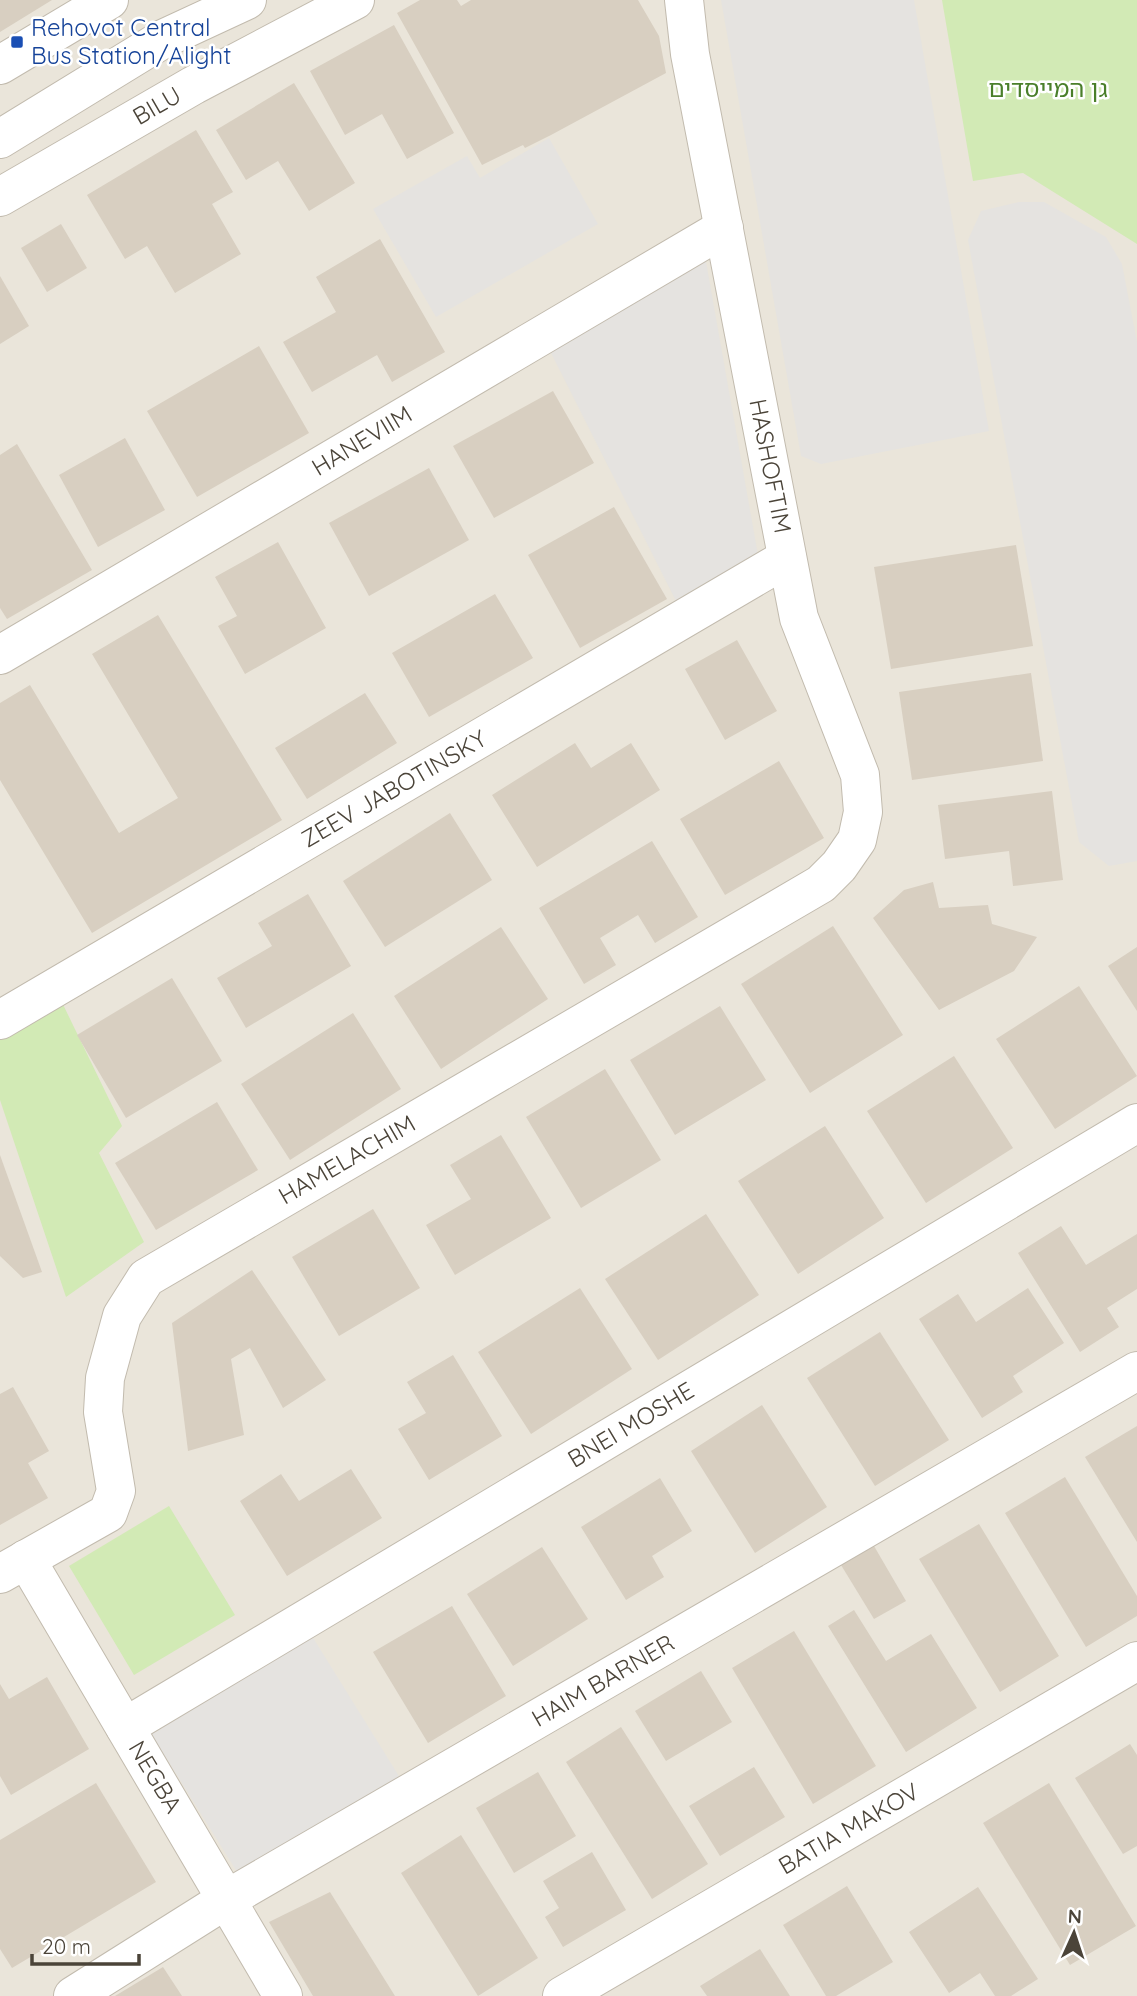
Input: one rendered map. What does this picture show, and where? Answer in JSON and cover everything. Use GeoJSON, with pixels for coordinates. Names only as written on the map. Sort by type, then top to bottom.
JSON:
{"type":"FeatureCollection","features":[{"type":"Feature","properties":{"kind":"street"},"geometry":{"type":"LineString","coordinates":[[0,65],[109,0]]}},
{"type":"Feature","properties":{"kind":"street"},"geometry":{"type":"LineString","coordinates":[[163,39],[203,0]]}},
{"type":"Feature","properties":{"kind":"street"},"geometry":{"type":"LineString","coordinates":[[0,139],[163,39],[247,0]]}},
{"type":"Feature","properties":{"kind":"street","name":"BILU"},"geometry":{"type":"LineString","coordinates":[[0,197],[194,85],[355,0]]}},
{"type":"Feature","properties":{"kind":"street","name":"HASHOFTIM"},"geometry":{"type":"LineString","coordinates":[[666,0],[690,54]]}},
{"type":"Feature","properties":{"kind":"street","name":"HASHOFTIM"},"geometry":{"type":"LineString","coordinates":[[684,0],[690,54],[799,618],[860,775],[863,812],[857,840],[839,866]]}},
{"type":"Feature","properties":{"kind":"street","name":"HANEVIIM"},"geometry":{"type":"LineString","coordinates":[[0,655],[724,228]]}},
{"type":"Feature","properties":{"kind":"street","name":"ZEEV JABOTINSKY"},"geometry":{"type":"LineString","coordinates":[[0,1020],[788,558]]}},
{"type":"Feature","properties":{"kind":"street","name":"HAMELACHIM"},"geometry":{"type":"LineString","coordinates":[[13,1567],[108,1513],[116,1491],[103,1412],[105,1378],[122,1316],[146,1278],[821,884],[839,866]]}},
{"type":"Feature","properties":{"kind":"street","name":"BNEI MOSHE"},"geometry":{"type":"LineString","coordinates":[[125,1727],[1137,1123]]}},
{"type":"Feature","properties":{"kind":"street","name":"HAIM BARNER"},"geometry":{"type":"LineString","coordinates":[[73,1996],[227,1899],[1137,1371]]}},
{"type":"Feature","properties":{"kind":"street","name":"NEGBA"},"geometry":{"type":"LineString","coordinates":[[13,1567],[125,1727],[283,1996]]}},
{"type":"Feature","properties":{"kind":"street","name":"BATIA MAKOV"},"geometry":{"type":"LineString","coordinates":[[562,1996],[1137,1661]]}},
{"type":"Feature","properties":{"kind":"shaded area"},"geometry":{"type":"Polygon","coordinates":[[[0,0],[1137,0],[1137,1996],[0,1996],[0,0]]]}},
{"type":"Feature","properties":{"kind":"shaded area"},"geometry":{"type":"Polygon","coordinates":[[[721,0],[914,0],[989,431],[821,464],[801,456],[721,0]]]}},
{"type":"Feature","properties":{"kind":"shaded area"},"geometry":{"type":"Polygon","coordinates":[[[549,138],[598,224],[436,317],[373,209],[467,156],[480,178],[549,138]]]}},
{"type":"Feature","properties":{"kind":"shaded area"},"geometry":{"type":"Polygon","coordinates":[[[1019,202],[1044,202],[1106,237],[1122,264],[1137,342],[1137,861],[1109,866],[1079,842],[968,240],[981,211],[1019,202]]]}},
{"type":"Feature","properties":{"kind":"shaded area"},"geometry":{"type":"Polygon","coordinates":[[[705,256],[758,555],[678,605],[548,347],[705,256]]]}},
{"type":"Feature","properties":{"kind":"shaded area"},"geometry":{"type":"Polygon","coordinates":[[[307,1628],[402,1781],[242,1880],[147,1727],[307,1628]]]}},
{"type":"Feature","properties":{"kind":"green space","name":"גן המייסדים"},"geometry":{"type":"Polygon","coordinates":[[[942,0],[1137,0],[1137,244],[1023,173],[973,181],[942,0]]]}},
{"type":"Feature","properties":{"kind":"green space"},"geometry":{"type":"Polygon","coordinates":[[[55,988],[122,1126],[99,1153],[144,1242],[66,1297],[0,1100],[0,1026],[55,988]]]}},
{"type":"Feature","properties":{"kind":"green space"},"geometry":{"type":"Polygon","coordinates":[[[169,1506],[235,1615],[134,1675],[69,1566],[169,1506]]]}},
{"type":"Feature","properties":{"kind":"building"},"geometry":{"type":"Polygon","coordinates":[[[0,0],[52,0],[0,32],[0,0]]]}},
{"type":"Feature","properties":{"kind":"building"},"geometry":{"type":"Polygon","coordinates":[[[420,0],[457,0],[461,6],[471,0],[638,0],[659,36],[666,73],[525,148],[523,145],[482,165],[397,13],[420,0]]]}},
{"type":"Feature","properties":{"kind":"building"},"geometry":{"type":"Polygon","coordinates":[[[394,25],[454,133],[407,159],[382,114],[345,135],[310,71],[394,25]]]}},
{"type":"Feature","properties":{"kind":"building"},"geometry":{"type":"Polygon","coordinates":[[[294,83],[355,183],[309,211],[278,161],[246,180],[216,130],[294,83]]]}},
{"type":"Feature","properties":{"kind":"building"},"geometry":{"type":"Polygon","coordinates":[[[196,130],[233,192],[212,204],[241,254],[175,293],[147,246],[125,259],[87,195],[196,130]]]}},
{"type":"Feature","properties":{"kind":"building"},"geometry":{"type":"Polygon","coordinates":[[[61,224],[87,268],[47,292],[21,248],[61,224]]]}},
{"type":"Feature","properties":{"kind":"building"},"geometry":{"type":"Polygon","coordinates":[[[380,239],[445,352],[392,382],[377,355],[312,392],[283,342],[336,312],[316,277],[380,239]]]}},
{"type":"Feature","properties":{"kind":"building"},"geometry":{"type":"Polygon","coordinates":[[[0,276],[29,326],[0,344],[0,276]]]}},
{"type":"Feature","properties":{"kind":"building"},"geometry":{"type":"Polygon","coordinates":[[[259,346],[309,433],[197,497],[147,411],[259,346]]]}},
{"type":"Feature","properties":{"kind":"building"},"geometry":{"type":"Polygon","coordinates":[[[553,391],[594,463],[494,518],[453,446],[553,391]]]}},
{"type":"Feature","properties":{"kind":"building"},"geometry":{"type":"Polygon","coordinates":[[[125,438],[165,510],[98,547],[59,475],[125,438]]]}},
{"type":"Feature","properties":{"kind":"building"},"geometry":{"type":"Polygon","coordinates":[[[17,444],[92,570],[7,619],[0,608],[0,455],[17,444]]]}},
{"type":"Feature","properties":{"kind":"building"},"geometry":{"type":"Polygon","coordinates":[[[429,468],[469,540],[369,596],[329,523],[429,468]]]}},
{"type":"Feature","properties":{"kind":"building"},"geometry":{"type":"Polygon","coordinates":[[[614,507],[667,599],[580,648],[528,555],[614,507]]]}},
{"type":"Feature","properties":{"kind":"building"},"geometry":{"type":"Polygon","coordinates":[[[278,542],[326,628],[245,674],[218,626],[237,616],[215,577],[278,542]]]}},
{"type":"Feature","properties":{"kind":"building"},"geometry":{"type":"Polygon","coordinates":[[[1016,545],[1033,646],[891,669],[874,567],[1016,545]]]}},
{"type":"Feature","properties":{"kind":"building"},"geometry":{"type":"Polygon","coordinates":[[[495,594],[533,658],[429,717],[392,653],[495,594]]]}},
{"type":"Feature","properties":{"kind":"building"},"geometry":{"type":"Polygon","coordinates":[[[158,615],[282,820],[92,933],[0,780],[0,703],[30,685],[119,833],[178,798],[92,654],[158,615]]]}},
{"type":"Feature","properties":{"kind":"building"},"geometry":{"type":"Polygon","coordinates":[[[737,640],[777,711],[725,740],[685,669],[737,640]]]}},
{"type":"Feature","properties":{"kind":"building"},"geometry":{"type":"Polygon","coordinates":[[[1031,673],[1043,761],[912,780],[899,692],[1031,673]]]}},
{"type":"Feature","properties":{"kind":"building"},"geometry":{"type":"Polygon","coordinates":[[[365,693],[397,743],[307,799],[275,748],[365,693]]]}},
{"type":"Feature","properties":{"kind":"building"},"geometry":{"type":"Polygon","coordinates":[[[575,743],[591,768],[631,743],[660,790],[537,867],[492,795],[575,743]]]}},
{"type":"Feature","properties":{"kind":"building"},"geometry":{"type":"Polygon","coordinates":[[[779,761],[824,838],[725,895],[680,819],[779,761]]]}},
{"type":"Feature","properties":{"kind":"building"},"geometry":{"type":"Polygon","coordinates":[[[1052,791],[1063,880],[1013,886],[1009,851],[945,859],[938,805],[1052,791]]]}},
{"type":"Feature","properties":{"kind":"building"},"geometry":{"type":"Polygon","coordinates":[[[450,813],[492,880],[385,947],[343,881],[450,813]]]}},
{"type":"Feature","properties":{"kind":"building"},"geometry":{"type":"Polygon","coordinates":[[[652,841],[698,917],[655,943],[638,915],[600,938],[616,965],[584,984],[539,908],[652,841]]]}},
{"type":"Feature","properties":{"kind":"building"},"geometry":{"type":"Polygon","coordinates":[[[933,882],[939,908],[988,905],[992,924],[1037,937],[1014,971],[939,1010],[873,918],[904,890],[933,882]]]}},
{"type":"Feature","properties":{"kind":"building"},"geometry":{"type":"Polygon","coordinates":[[[308,894],[351,966],[246,1028],[217,978],[272,946],[258,923],[308,894]]]}},
{"type":"Feature","properties":{"kind":"building"},"geometry":{"type":"Polygon","coordinates":[[[833,926],[903,1035],[810,1093],[741,984],[833,926]]]}},
{"type":"Feature","properties":{"kind":"building"},"geometry":{"type":"Polygon","coordinates":[[[501,927],[548,999],[441,1069],[394,996],[501,927]]]}},
{"type":"Feature","properties":{"kind":"building"},"geometry":{"type":"Polygon","coordinates":[[[1137,947],[1137,1011],[1108,966],[1137,947]]]}},
{"type":"Feature","properties":{"kind":"building"},"geometry":{"type":"Polygon","coordinates":[[[172,978],[222,1061],[126,1118],[77,1035],[172,978]]]}},
{"type":"Feature","properties":{"kind":"building"},"geometry":{"type":"Polygon","coordinates":[[[1079,986],[1137,1076],[1055,1129],[996,1039],[1079,986]]]}},
{"type":"Feature","properties":{"kind":"building"},"geometry":{"type":"Polygon","coordinates":[[[720,1006],[766,1080],[675,1135],[630,1060],[720,1006]]]}},
{"type":"Feature","properties":{"kind":"building"},"geometry":{"type":"Polygon","coordinates":[[[353,1013],[401,1089],[290,1160],[241,1084],[353,1013]]]}},
{"type":"Feature","properties":{"kind":"building"},"geometry":{"type":"Polygon","coordinates":[[[954,1056],[1013,1148],[926,1203],[867,1111],[954,1056]]]}},
{"type":"Feature","properties":{"kind":"building"},"geometry":{"type":"Polygon","coordinates":[[[605,1069],[661,1160],[581,1208],[526,1117],[605,1069]]]}},
{"type":"Feature","properties":{"kind":"building"},"geometry":{"type":"Polygon","coordinates":[[[217,1102],[258,1170],[156,1230],[115,1163],[217,1102]]]}},
{"type":"Feature","properties":{"kind":"building"},"geometry":{"type":"Polygon","coordinates":[[[825,1126],[884,1218],[798,1274],[738,1181],[825,1126]]]}},
{"type":"Feature","properties":{"kind":"building"},"geometry":{"type":"Polygon","coordinates":[[[501,1135],[551,1218],[455,1275],[426,1225],[471,1199],[450,1165],[501,1135]]]}},
{"type":"Feature","properties":{"kind":"building"},"geometry":{"type":"Polygon","coordinates":[[[0,1155],[42,1272],[23,1278],[0,1256],[0,1155]]]}},
{"type":"Feature","properties":{"kind":"building"},"geometry":{"type":"Polygon","coordinates":[[[373,1209],[420,1288],[339,1336],[292,1257],[373,1209]]]}},
{"type":"Feature","properties":{"kind":"building"},"geometry":{"type":"Polygon","coordinates":[[[706,1214],[759,1295],[658,1360],[605,1279],[706,1214]]]}},
{"type":"Feature","properties":{"kind":"building"},"geometry":{"type":"Polygon","coordinates":[[[1061,1226],[1086,1265],[1137,1234],[1137,1289],[1107,1308],[1119,1327],[1080,1352],[1018,1253],[1061,1226]]]}},
{"type":"Feature","properties":{"kind":"building"},"geometry":{"type":"Polygon","coordinates":[[[252,1270],[326,1380],[283,1408],[250,1348],[231,1359],[244,1435],[188,1451],[172,1323],[252,1270]]]}},
{"type":"Feature","properties":{"kind":"building"},"geometry":{"type":"Polygon","coordinates":[[[580,1288],[632,1369],[531,1434],[478,1352],[580,1288]]]}},
{"type":"Feature","properties":{"kind":"building"},"geometry":{"type":"Polygon","coordinates":[[[1028,1288],[1064,1343],[1013,1376],[1023,1392],[982,1418],[919,1319],[958,1294],[976,1322],[1028,1288]]]}},
{"type":"Feature","properties":{"kind":"building"},"geometry":{"type":"Polygon","coordinates":[[[880,1332],[949,1440],[875,1486],[807,1378],[880,1332]]]}},
{"type":"Feature","properties":{"kind":"building"},"geometry":{"type":"Polygon","coordinates":[[[453,1355],[502,1436],[429,1480],[398,1429],[426,1413],[407,1382],[453,1355]]]}},
{"type":"Feature","properties":{"kind":"building"},"geometry":{"type":"Polygon","coordinates":[[[13,1387],[49,1451],[28,1463],[48,1498],[0,1525],[0,1394],[13,1387]]]}},
{"type":"Feature","properties":{"kind":"building"},"geometry":{"type":"Polygon","coordinates":[[[762,1405],[827,1507],[755,1553],[691,1451],[762,1405]]]}},
{"type":"Feature","properties":{"kind":"building"},"geometry":{"type":"Polygon","coordinates":[[[1137,1426],[1137,1542],[1085,1457],[1137,1426]]]}},
{"type":"Feature","properties":{"kind":"building"},"geometry":{"type":"Polygon","coordinates":[[[351,1469],[382,1518],[287,1576],[240,1501],[281,1474],[299,1501],[351,1469]]]}},
{"type":"Feature","properties":{"kind":"building"},"geometry":{"type":"Polygon","coordinates":[[[1065,1477],[1137,1596],[1137,1616],[1086,1647],[1005,1513],[1065,1477]]]}},
{"type":"Feature","properties":{"kind":"building"},"geometry":{"type":"Polygon","coordinates":[[[660,1478],[692,1531],[652,1556],[664,1577],[626,1600],[581,1527],[660,1478]]]}},
{"type":"Feature","properties":{"kind":"building"},"geometry":{"type":"Polygon","coordinates":[[[979,1524],[1059,1656],[1000,1692],[919,1559],[979,1524]]]}},
{"type":"Feature","properties":{"kind":"building"},"geometry":{"type":"Polygon","coordinates":[[[874,1546],[906,1601],[874,1619],[841,1565],[874,1546]]]}},
{"type":"Feature","properties":{"kind":"building"},"geometry":{"type":"Polygon","coordinates":[[[542,1547],[588,1619],[513,1666],[467,1594],[542,1547]]]}},
{"type":"Feature","properties":{"kind":"building"},"geometry":{"type":"Polygon","coordinates":[[[452,1606],[506,1696],[428,1743],[373,1652],[452,1606]]]}},
{"type":"Feature","properties":{"kind":"building"},"geometry":{"type":"Polygon","coordinates":[[[854,1610],[886,1661],[931,1634],[977,1708],[906,1752],[828,1626],[854,1610]]]}},
{"type":"Feature","properties":{"kind":"building"},"geometry":{"type":"Polygon","coordinates":[[[794,1631],[876,1766],[813,1804],[732,1668],[794,1631]]]}},
{"type":"Feature","properties":{"kind":"building"},"geometry":{"type":"Polygon","coordinates":[[[701,1671],[732,1722],[666,1761],[635,1711],[701,1671]]]}},
{"type":"Feature","properties":{"kind":"building"},"geometry":{"type":"Polygon","coordinates":[[[47,1677],[89,1749],[11,1795],[0,1776],[0,1684],[9,1699],[47,1677]]]}},
{"type":"Feature","properties":{"kind":"building"},"geometry":{"type":"Polygon","coordinates":[[[621,1727],[708,1864],[652,1899],[566,1762],[621,1727]]]}},
{"type":"Feature","properties":{"kind":"building"},"geometry":{"type":"Polygon","coordinates":[[[1130,1744],[1137,1755],[1137,1846],[1123,1854],[1075,1778],[1130,1744]]]}},
{"type":"Feature","properties":{"kind":"building"},"geometry":{"type":"Polygon","coordinates":[[[754,1767],[785,1817],[720,1856],[689,1806],[754,1767]]]}},
{"type":"Feature","properties":{"kind":"building"},"geometry":{"type":"Polygon","coordinates":[[[538,1772],[576,1836],[514,1873],[476,1808],[538,1772]]]}},
{"type":"Feature","properties":{"kind":"building"},"geometry":{"type":"Polygon","coordinates":[[[96,1783],[156,1882],[12,1968],[0,1949],[0,1840],[96,1783]]]}},
{"type":"Feature","properties":{"kind":"building"},"geometry":{"type":"Polygon","coordinates":[[[1049,1783],[1136,1926],[1070,1965],[983,1823],[1049,1783]]]}},
{"type":"Feature","properties":{"kind":"building"},"geometry":{"type":"Polygon","coordinates":[[[461,1835],[538,1958],[478,1996],[401,1873],[461,1835]]]}},
{"type":"Feature","properties":{"kind":"building"},"geometry":{"type":"Polygon","coordinates":[[[592,1852],[626,1910],[563,1947],[545,1917],[559,1908],[543,1881],[592,1852]]]}},
{"type":"Feature","properties":{"kind":"building"},"geometry":{"type":"Polygon","coordinates":[[[847,1886],[893,1962],[836,1996],[826,1996],[783,1925],[847,1886]]]}},
{"type":"Feature","properties":{"kind":"building"},"geometry":{"type":"Polygon","coordinates":[[[978,1887],[1038,1979],[1011,1996],[995,1996],[980,1973],[949,1993],[909,1932],[978,1887]]]}},
{"type":"Feature","properties":{"kind":"building"},"geometry":{"type":"Polygon","coordinates":[[[330,1892],[395,1996],[313,1996],[269,1922],[330,1892]]]}},
{"type":"Feature","properties":{"kind":"building"},"geometry":{"type":"Polygon","coordinates":[[[760,1949],[790,1996],[707,1996],[700,1986],[760,1949]]]}},
{"type":"Feature","properties":{"kind":"building"},"geometry":{"type":"Polygon","coordinates":[[[163,1967],[182,1996],[115,1996],[163,1967]]]}},
{"type":"Feature","properties":{"kind":"place","name":"Rehovot Central Bus Station/Alight"},"geometry":{"type":"Point","coordinates":[17,42]}}]}
